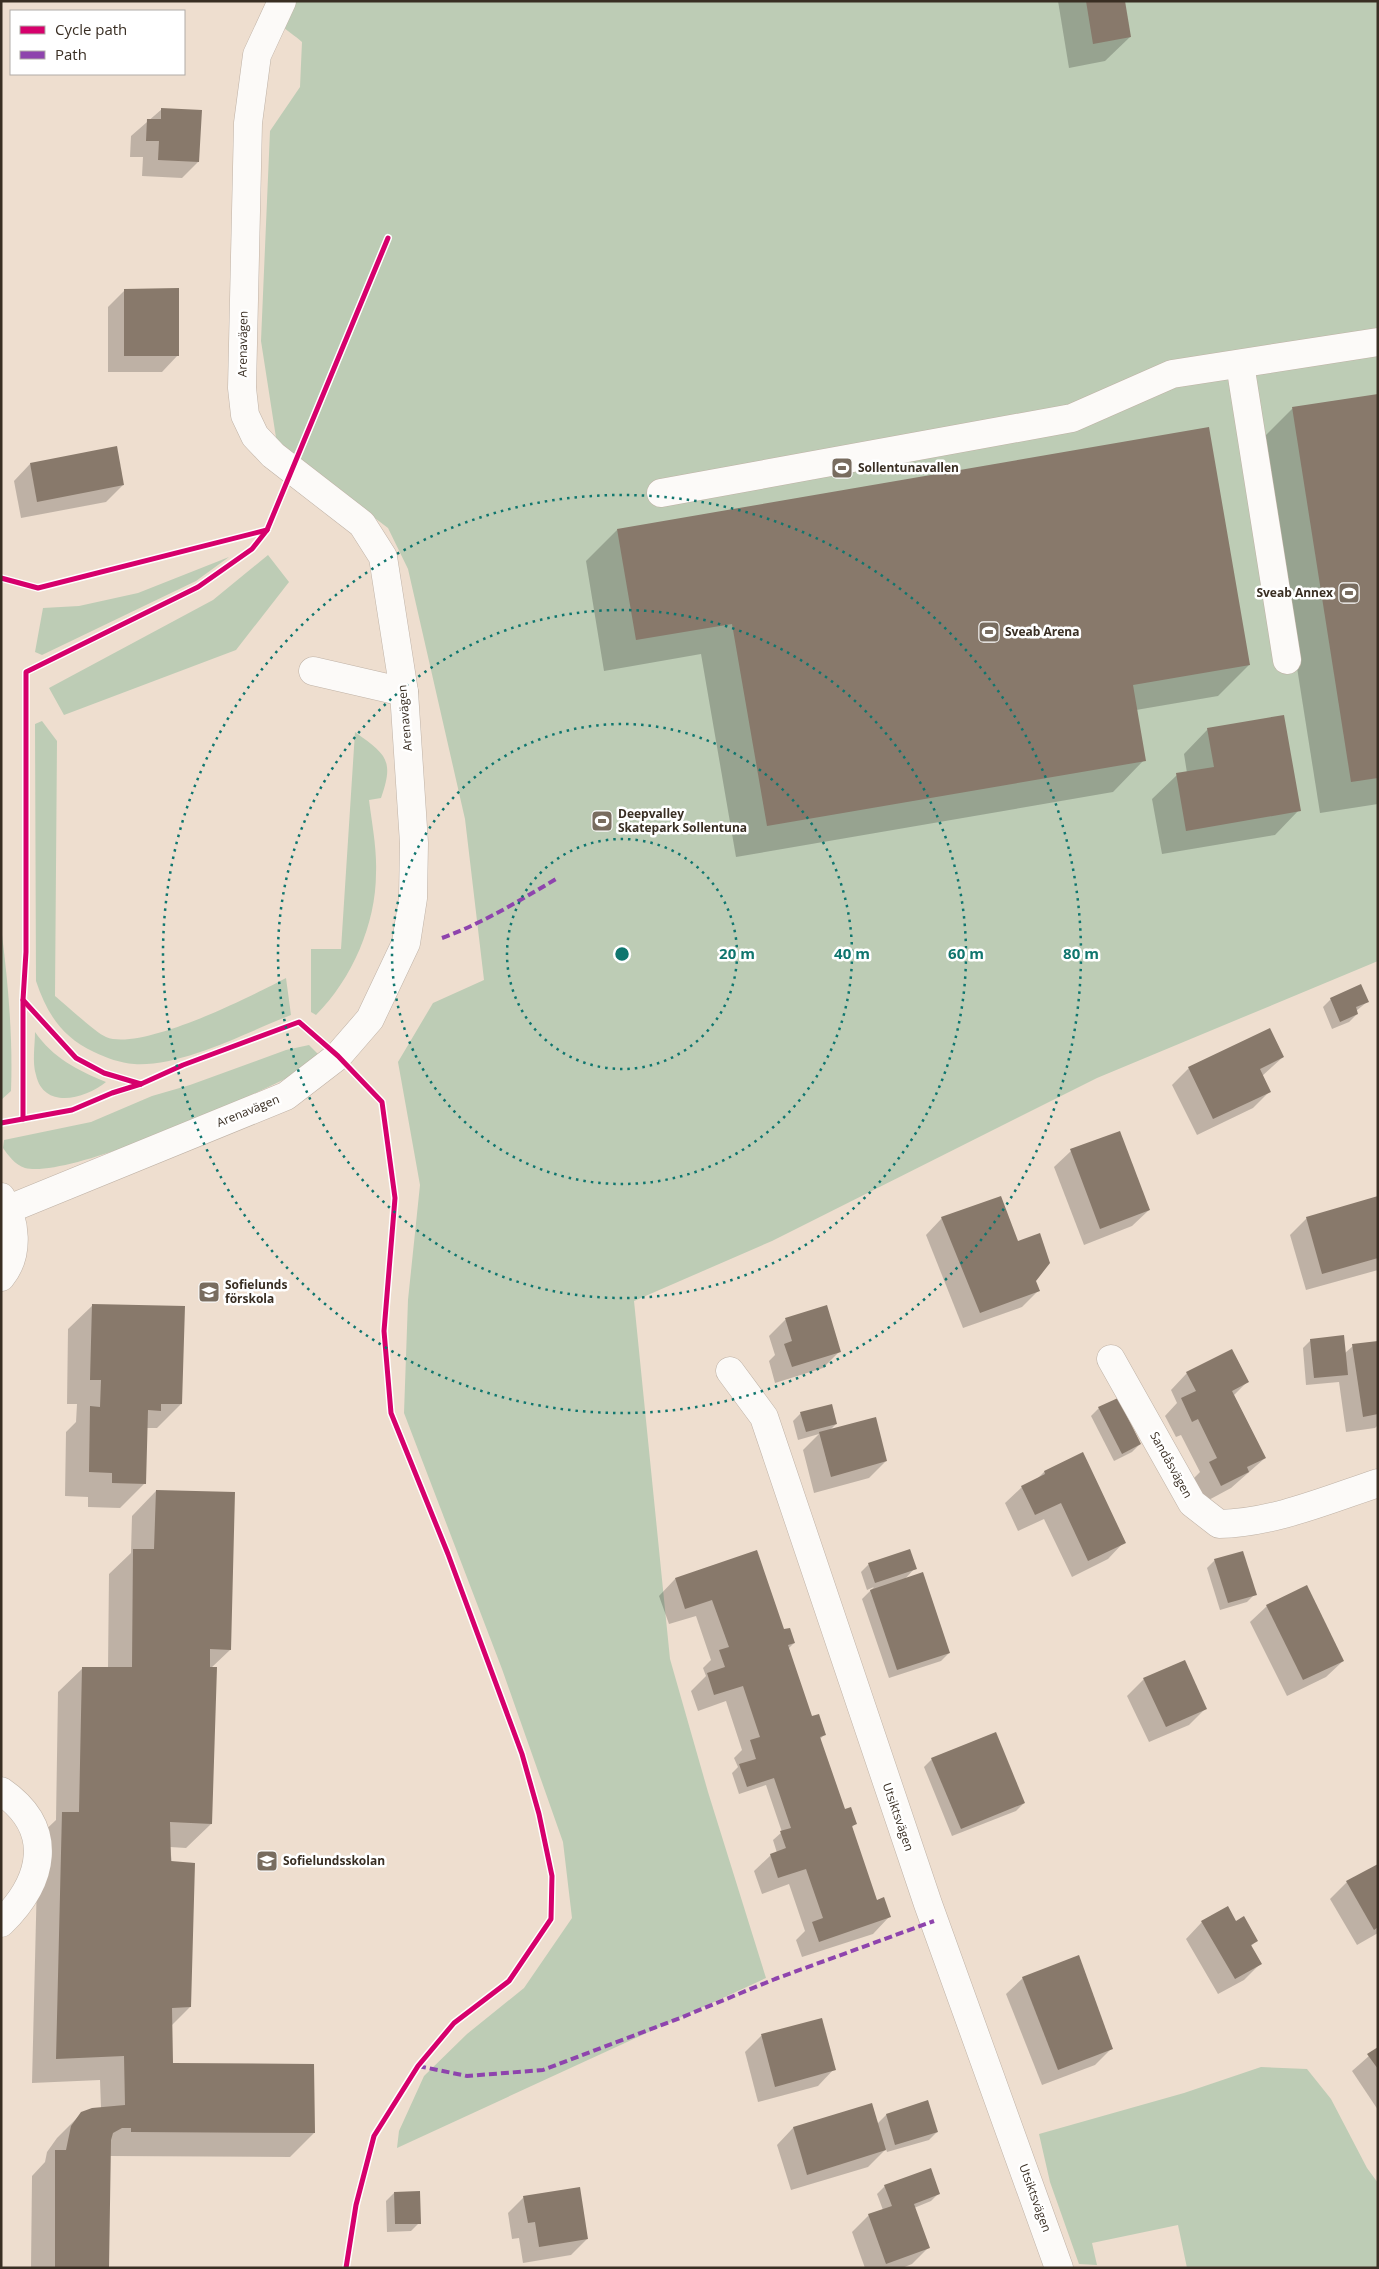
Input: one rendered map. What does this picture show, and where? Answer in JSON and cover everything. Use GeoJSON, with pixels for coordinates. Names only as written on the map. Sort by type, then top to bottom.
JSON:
{"type":"FeatureCollection","features":[{"type":"Feature","properties":{"kind":"street","name":"Arenavägen"},"geometry":{"type":"LineString","coordinates":[[5,1203],[286,1096],[338,1056],[370,1019],[406,943],[413,898],[414,843],[404,692],[383,556],[362,524],[273,456],[255,436],[245,415],[242,388],[248,123],[257,55],[282,1]]}},
{"type":"Feature","properties":{"kind":"street"},"geometry":{"type":"LineString","coordinates":[[661,493],[1072,418],[1172,374],[1378,342]]}},
{"type":"Feature","properties":{"kind":"street"},"geometry":{"type":"LineString","coordinates":[[1240,364],[1287,660]]}},
{"type":"Feature","properties":{"kind":"street"},"geometry":{"type":"LineString","coordinates":[[313,671],[404,692]]}},
{"type":"Feature","properties":{"kind":"street"},"geometry":{"type":"LineString","coordinates":[[1,1277],[13,1252],[14,1230],[5,1203]]}},
{"type":"Feature","properties":{"kind":"street","name":"Sandåsvägen"},"geometry":{"type":"LineString","coordinates":[[1111,1359],[1192,1502],[1218,1524],[1250,1522],[1324,1502],[1378,1483]]}},
{"type":"Feature","properties":{"kind":"street","name":"Utsiktsvägen"},"geometry":{"type":"LineString","coordinates":[[730,1371],[764,1417],[928,1904],[1059,2268]]}},
{"type":"Feature","properties":{"kind":"street"},"geometry":{"type":"LineString","coordinates":[[1,1791],[15,1800],[35,1827],[39,1854],[30,1888],[1,1922]]}},
{"type":"Feature","properties":{"kind":"green space","name":"Sollentunavallen"},"geometry":{"type":"Polygon","coordinates":[[[265,1],[1378,1],[1378,961],[1097,1078],[772,1241],[634,1301],[670,1659],[708,1792],[766,1978],[397,2148],[399,2131],[424,2076],[467,2034],[524,1988],[572,1918],[563,1842],[502,1669],[404,1413],[408,1300],[420,1185],[398,1062],[433,1003],[484,980],[465,819],[408,569],[388,528],[277,444],[261,341],[270,131],[300,87],[302,42],[274,19],[265,1]]]}},
{"type":"Feature","properties":{"kind":"green space"},"geometry":{"type":"Polygon","coordinates":[[[268,555],[289,582],[236,650],[64,715],[49,688],[213,600],[268,555]]]}},
{"type":"Feature","properties":{"kind":"green space"},"geometry":{"type":"Polygon","coordinates":[[[229,557],[196,581],[42,655],[35,652],[43,608],[79,606],[138,593],[229,557]]]}},
{"type":"Feature","properties":{"kind":"green space"},"geometry":{"type":"Polygon","coordinates":[[[42,721],[57,741],[55,996],[101,1034],[106,1037],[122,1040],[144,1037],[196,1020],[286,978],[291,1015],[214,1047],[173,1060],[153,1063],[134,1064],[104,1056],[83,1046],[64,1032],[45,1004],[36,981],[35,724],[42,721]]]}},
{"type":"Feature","properties":{"kind":"green space"},"geometry":{"type":"Polygon","coordinates":[[[355,732],[380,752],[387,766],[385,785],[381,798],[369,800],[376,855],[375,892],[372,912],[360,950],[341,985],[316,1015],[311,1012],[311,949],[341,949],[355,732]]]}},
{"type":"Feature","properties":{"kind":"green space"},"geometry":{"type":"Polygon","coordinates":[[[1,927],[9,1009],[11,1091],[1,1100],[1,927]]]}},
{"type":"Feature","properties":{"kind":"green space"},"geometry":{"type":"Polygon","coordinates":[[[35,1032],[50,1049],[66,1062],[106,1082],[87,1093],[77,1096],[56,1097],[47,1093],[40,1086],[35,1070],[35,1032]]]}},
{"type":"Feature","properties":{"kind":"green space"},"geometry":{"type":"Polygon","coordinates":[[[309,1045],[323,1059],[263,1090],[128,1146],[85,1160],[50,1168],[21,1167],[12,1160],[3,1148],[4,1140],[91,1122],[152,1096],[190,1085],[286,1050],[309,1045]]]}},
{"type":"Feature","properties":{"kind":"green space"},"geometry":{"type":"Polygon","coordinates":[[[1261,2067],[1307,2069],[1331,2099],[1367,2168],[1378,2183],[1378,2268],[1187,2268],[1178,2225],[1092,2243],[1097,2265],[1079,2264],[1050,2182],[1039,2134],[1184,2093],[1261,2067]]]}},
{"type":"Feature","properties":{"kind":"building"},"geometry":{"type":"Polygon","coordinates":[[[1086,1],[1125,1],[1131,37],[1093,44],[1086,1]]]}},
{"type":"Feature","properties":{"kind":"building"},"geometry":{"type":"Polygon","coordinates":[[[161,108],[202,110],[199,162],[158,160],[159,141],[146,141],[147,119],[161,119],[161,108]]]}},
{"type":"Feature","properties":{"kind":"building"},"geometry":{"type":"Polygon","coordinates":[[[179,288],[179,356],[124,356],[124,289],[179,288]]]}},
{"type":"Feature","properties":{"kind":"building","name":"Sveab Annex"},"geometry":{"type":"Polygon","coordinates":[[[1378,394],[1378,778],[1351,782],[1292,407],[1378,394]]]}},
{"type":"Feature","properties":{"kind":"building","name":"Sveab Arena"},"geometry":{"type":"Polygon","coordinates":[[[1209,427],[1250,665],[1133,685],[1146,761],[767,826],[732,624],[636,640],[617,529],[1209,427]]]}},
{"type":"Feature","properties":{"kind":"building"},"geometry":{"type":"Polygon","coordinates":[[[117,446],[124,485],[37,502],[30,463],[117,446]]]}},
{"type":"Feature","properties":{"kind":"building"},"geometry":{"type":"Polygon","coordinates":[[[1284,715],[1301,811],[1186,831],[1176,773],[1214,767],[1207,728],[1284,715]]]}},
{"type":"Feature","properties":{"kind":"building"},"geometry":{"type":"Polygon","coordinates":[[[1361,984],[1369,1002],[1356,1007],[1358,1014],[1340,1022],[1330,998],[1361,984]]]}},
{"type":"Feature","properties":{"kind":"building"},"geometry":{"type":"Polygon","coordinates":[[[1270,1028],[1284,1057],[1260,1069],[1271,1092],[1213,1119],[1188,1067],[1270,1028]]]}},
{"type":"Feature","properties":{"kind":"building"},"geometry":{"type":"Polygon","coordinates":[[[1120,1131],[1150,1210],[1100,1229],[1070,1149],[1120,1131]]]}},
{"type":"Feature","properties":{"kind":"building"},"geometry":{"type":"Polygon","coordinates":[[[1001,1196],[1018,1241],[1040,1233],[1050,1263],[1036,1281],[1040,1291],[980,1313],[941,1217],[1001,1196]]]}},
{"type":"Feature","properties":{"kind":"building"},"geometry":{"type":"Polygon","coordinates":[[[1378,1196],[1378,1258],[1322,1274],[1306,1217],[1378,1196]]]}},
{"type":"Feature","properties":{"kind":"building"},"geometry":{"type":"Polygon","coordinates":[[[92,1304],[185,1306],[182,1404],[161,1404],[161,1411],[148,1410],[146,1484],[112,1483],[112,1473],[89,1472],[90,1406],[100,1407],[101,1380],[90,1380],[92,1304]]]}},
{"type":"Feature","properties":{"kind":"building"},"geometry":{"type":"Polygon","coordinates":[[[827,1305],[841,1352],[792,1367],[784,1344],[792,1341],[785,1318],[827,1305]]]}},
{"type":"Feature","properties":{"kind":"building"},"geometry":{"type":"Polygon","coordinates":[[[1344,1335],[1348,1375],[1314,1378],[1310,1339],[1344,1335]]]}},
{"type":"Feature","properties":{"kind":"building"},"geometry":{"type":"Polygon","coordinates":[[[1378,1341],[1378,1414],[1363,1417],[1352,1344],[1378,1341]]]}},
{"type":"Feature","properties":{"kind":"building"},"geometry":{"type":"Polygon","coordinates":[[[1232,1349],[1249,1382],[1232,1391],[1266,1458],[1247,1467],[1249,1472],[1221,1486],[1209,1462],[1217,1458],[1198,1419],[1192,1422],[1181,1398],[1196,1391],[1186,1372],[1232,1349]]]}},
{"type":"Feature","properties":{"kind":"building"},"geometry":{"type":"Polygon","coordinates":[[[1118,1398],[1141,1444],[1122,1454],[1098,1407],[1118,1398]]]}},
{"type":"Feature","properties":{"kind":"building"},"geometry":{"type":"Polygon","coordinates":[[[832,1404],[837,1424],[806,1432],[800,1412],[832,1404]]]}},
{"type":"Feature","properties":{"kind":"building"},"geometry":{"type":"Polygon","coordinates":[[[876,1417],[887,1461],[831,1477],[819,1432],[876,1417]]]}},
{"type":"Feature","properties":{"kind":"building"},"geometry":{"type":"Polygon","coordinates":[[[1083,1452],[1126,1543],[1088,1561],[1061,1503],[1035,1515],[1021,1486],[1045,1474],[1044,1471],[1083,1452]]]}},
{"type":"Feature","properties":{"kind":"building"},"geometry":{"type":"Polygon","coordinates":[[[156,1490],[235,1492],[231,1650],[210,1649],[210,1667],[217,1667],[212,1824],[170,1822],[171,1861],[195,1863],[191,2007],[172,2008],[173,2063],[314,2064],[315,2133],[131,2132],[131,2128],[122,2128],[113,2133],[111,2140],[109,2268],[55,2268],[55,2150],[66,2150],[71,2126],[81,2112],[92,2108],[125,2105],[124,2056],[56,2059],[62,1812],[79,1812],[82,1667],[132,1667],[133,1549],[154,1549],[156,1490]]]}},
{"type":"Feature","properties":{"kind":"building"},"geometry":{"type":"Polygon","coordinates":[[[910,1549],[917,1569],[875,1583],[868,1563],[910,1549]]]}},
{"type":"Feature","properties":{"kind":"building"},"geometry":{"type":"Polygon","coordinates":[[[757,1550],[784,1629],[790,1628],[795,1643],[788,1645],[812,1716],[819,1714],[826,1735],[820,1737],[845,1809],[851,1807],[857,1824],[852,1826],[877,1900],[884,1897],[891,1917],[819,1942],[812,1922],[823,1918],[806,1869],[778,1878],[770,1854],[786,1848],[780,1831],[791,1828],[774,1778],[747,1787],[739,1764],[756,1759],[750,1740],[760,1737],[743,1686],[714,1695],[707,1673],[725,1667],[719,1650],[729,1647],[712,1600],[685,1609],[675,1578],[757,1550]]]}},
{"type":"Feature","properties":{"kind":"building"},"geometry":{"type":"Polygon","coordinates":[[[1243,1551],[1257,1595],[1228,1603],[1214,1559],[1243,1551]]]}},
{"type":"Feature","properties":{"kind":"building"},"geometry":{"type":"Polygon","coordinates":[[[923,1572],[950,1653],[897,1670],[870,1590],[923,1572]]]}},
{"type":"Feature","properties":{"kind":"building"},"geometry":{"type":"Polygon","coordinates":[[[1307,1585],[1344,1661],[1303,1680],[1266,1605],[1307,1585]]]}},
{"type":"Feature","properties":{"kind":"building"},"geometry":{"type":"Polygon","coordinates":[[[1185,1660],[1207,1709],[1166,1727],[1143,1678],[1185,1660]]]}},
{"type":"Feature","properties":{"kind":"building"},"geometry":{"type":"Polygon","coordinates":[[[996,1732],[1025,1803],[961,1829],[931,1758],[996,1732]]]}},
{"type":"Feature","properties":{"kind":"building"},"geometry":{"type":"Polygon","coordinates":[[[1378,1864],[1378,1927],[1374,1930],[1346,1881],[1378,1864]]]}},
{"type":"Feature","properties":{"kind":"building"},"geometry":{"type":"Polygon","coordinates":[[[1228,1906],[1236,1921],[1244,1916],[1258,1941],[1251,1945],[1262,1964],[1235,1979],[1201,1921],[1228,1906]]]}},
{"type":"Feature","properties":{"kind":"building"},"geometry":{"type":"Polygon","coordinates":[[[1079,1955],[1113,2049],[1058,2070],[1022,1977],[1079,1955]]]}},
{"type":"Feature","properties":{"kind":"building"},"geometry":{"type":"Polygon","coordinates":[[[822,2018],[836,2070],[775,2087],[761,2034],[822,2018]]]}},
{"type":"Feature","properties":{"kind":"building"},"geometry":{"type":"Polygon","coordinates":[[[1378,2047],[1378,2069],[1367,2054],[1378,2047]]]}},
{"type":"Feature","properties":{"kind":"building"},"geometry":{"type":"Polygon","coordinates":[[[928,2100],[938,2132],[895,2145],[886,2114],[928,2100]]]}},
{"type":"Feature","properties":{"kind":"building"},"geometry":{"type":"Polygon","coordinates":[[[872,2103],[886,2150],[807,2175],[793,2127],[872,2103]]]}},
{"type":"Feature","properties":{"kind":"building"},"geometry":{"type":"Polygon","coordinates":[[[931,2168],[940,2194],[914,2204],[930,2248],[886,2264],[868,2214],[892,2206],[884,2185],[931,2168]]]}},
{"type":"Feature","properties":{"kind":"building"},"geometry":{"type":"Polygon","coordinates":[[[580,2187],[588,2239],[539,2247],[535,2222],[528,2223],[523,2196],[580,2187]]]}},
{"type":"Feature","properties":{"kind":"building"},"geometry":{"type":"Polygon","coordinates":[[[420,2191],[421,2224],[395,2224],[394,2192],[420,2191]]]}},
{"type":"Feature","properties":{"kind":"marked path"},"geometry":{"type":"LineString","coordinates":[[442,938],[486,919],[556,879]]}},
{"type":"Feature","properties":{"kind":"marked path"},"geometry":{"type":"LineString","coordinates":[[418,2066],[467,2076],[543,2070],[680,2018],[775,1979],[934,1921]]}},
{"type":"Feature","properties":{"kind":"cycle path"},"geometry":{"type":"LineString","coordinates":[[1,578],[38,588],[267,530],[388,238]]}},
{"type":"Feature","properties":{"kind":"cycle path"},"geometry":{"type":"LineString","coordinates":[[267,530],[252,549],[198,587],[26,672],[26,952],[23,1000],[76,1058],[104,1073],[141,1084],[183,1065],[299,1022],[338,1056],[382,1102],[395,1198],[384,1331],[391,1413],[448,1554],[522,1754],[539,1814],[552,1876],[551,1919],[509,1981],[454,2023],[418,2066],[374,2136],[356,2205],[346,2268]]}},
{"type":"Feature","properties":{"kind":"cycle path"},"geometry":{"type":"LineString","coordinates":[[23,1000],[23,1119]]}},
{"type":"Feature","properties":{"kind":"cycle path"},"geometry":{"type":"LineString","coordinates":[[1,1123],[72,1110],[112,1093],[141,1084]]}},
{"type":"Feature","properties":{"kind":"place","name":"Sollentunavallen"},"geometry":{"type":"Point","coordinates":[842,468]}},
{"type":"Feature","properties":{"kind":"place","name":"Sveab Annex"},"geometry":{"type":"Point","coordinates":[1349,593]}},
{"type":"Feature","properties":{"kind":"place","name":"Sveab Arena"},"geometry":{"type":"Point","coordinates":[989,632]}},
{"type":"Feature","properties":{"kind":"place","name":"Deepvalley Skatepark Sollentuna"},"geometry":{"type":"Point","coordinates":[602,821]}},
{"type":"Feature","properties":{"kind":"place","name":"Sofielunds förskola"},"geometry":{"type":"Point","coordinates":[209,1292]}},
{"type":"Feature","properties":{"kind":"place","name":"Sofielundsskolan"},"geometry":{"type":"Point","coordinates":[267,1861]}}]}
